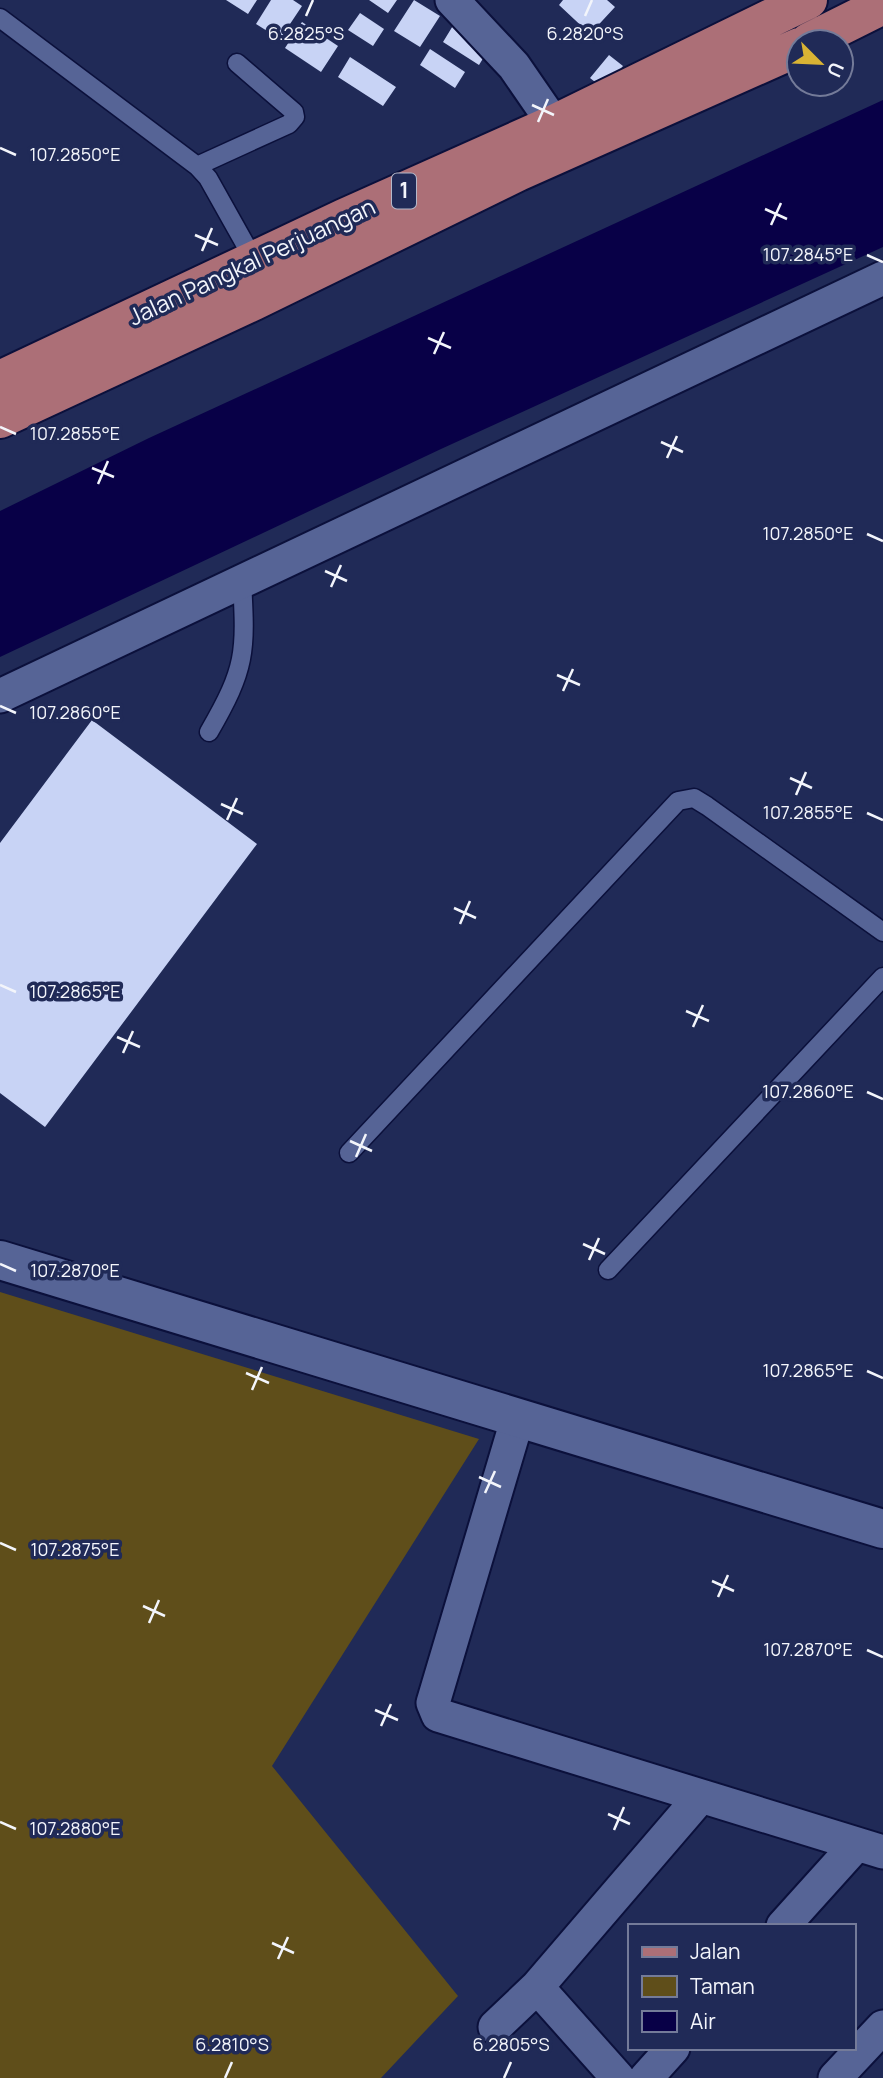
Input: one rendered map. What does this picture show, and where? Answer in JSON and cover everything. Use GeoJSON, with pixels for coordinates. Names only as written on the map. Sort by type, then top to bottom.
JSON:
{"type":"FeatureCollection","features":[{"type":"Feature","properties":{"kind":"main road","name":"Jalan Pangkal Perjuangan"},"geometry":{"type":"LineString","coordinates":[[0,380],[245,245],[805,0]]}},
{"type":"Feature","properties":{"kind":"main road"},"geometry":{"type":"LineString","coordinates":[[837,28],[883,5]]}},
{"type":"Feature","properties":{"kind":"main road","name":"Jalan Pangkal Perjuangan"},"geometry":{"type":"LineString","coordinates":[[0,419],[230,313],[518,172],[785,53]]}},
{"type":"Feature","properties":{"kind":"street"},"geometry":{"type":"LineString","coordinates":[[452,0],[514,66],[546,113]]}},
{"type":"Feature","properties":{"kind":"street"},"geometry":{"type":"LineString","coordinates":[[0,696],[883,278]]}},
{"type":"Feature","properties":{"kind":"street"},"geometry":{"type":"LineString","coordinates":[[0,1260],[883,1529]]}},
{"type":"Feature","properties":{"kind":"street"},"geometry":{"type":"LineString","coordinates":[[518,1417],[433,1703],[438,1715],[869,1849]]}},
{"type":"Feature","properties":{"kind":"street"},"geometry":{"type":"LineString","coordinates":[[495,2027],[537,1987],[701,1796]]}},
{"type":"Feature","properties":{"kind":"street"},"geometry":{"type":"LineString","coordinates":[[785,1924],[869,1849]]}},
{"type":"Feature","properties":{"kind":"street"},"geometry":{"type":"LineString","coordinates":[[537,1987],[618,2078]]}},
{"type":"Feature","properties":{"kind":"street"},"geometry":{"type":"LineString","coordinates":[[835,2078],[883,2027]]}},
{"type":"Feature","properties":{"kind":"street"},"geometry":{"type":"LineString","coordinates":[[646,2078],[671,2050]]}},
{"type":"Feature","properties":{"kind":"lane"},"geometry":{"type":"LineString","coordinates":[[0,18],[197,166],[210,182],[245,245]]}},
{"type":"Feature","properties":{"kind":"lane"},"geometry":{"type":"LineString","coordinates":[[197,166],[289,124],[295,117],[294,112],[237,63]]}},
{"type":"Feature","properties":{"kind":"lane"},"geometry":{"type":"LineString","coordinates":[[209,732],[233,690],[241,666],[245,642],[242,581]]}},
{"type":"Feature","properties":{"kind":"lane"},"geometry":{"type":"LineString","coordinates":[[349,1153],[678,801],[694,798],[707,806],[883,932]]}},
{"type":"Feature","properties":{"kind":"lane"},"geometry":{"type":"LineString","coordinates":[[608,1270],[883,977]]}},
{"type":"Feature","properties":{"kind":"green space"},"geometry":{"type":"Polygon","coordinates":[[[0,1292],[479,1439],[272,1766],[458,1996],[381,2078],[0,2078],[0,1292]]]}},
{"type":"Feature","properties":{"kind":"water"},"geometry":{"type":"Polygon","coordinates":[[[883,100],[883,247],[441,449],[0,657],[0,511],[149,438],[883,100]]]}},
{"type":"Feature","properties":{"kind":"building"},"geometry":{"type":"Polygon","coordinates":[[[226,0],[257,0],[248,14],[226,0]]]}},
{"type":"Feature","properties":{"kind":"building"},"geometry":{"type":"Polygon","coordinates":[[[271,0],[293,0],[302,6],[280,39],[256,24],[271,0]]]}},
{"type":"Feature","properties":{"kind":"building"},"geometry":{"type":"Polygon","coordinates":[[[369,0],[397,0],[388,13],[369,0]]]}},
{"type":"Feature","properties":{"kind":"building"},"geometry":{"type":"Polygon","coordinates":[[[414,0],[440,16],[420,47],[394,31],[414,0]]]}},
{"type":"Feature","properties":{"kind":"building"},"geometry":{"type":"Polygon","coordinates":[[[563,0],[607,0],[615,7],[590,34],[559,5],[563,0]]]}},
{"type":"Feature","properties":{"kind":"building"},"geometry":{"type":"Polygon","coordinates":[[[360,13],[384,29],[373,46],[348,30],[360,13]]]}},
{"type":"Feature","properties":{"kind":"building"},"geometry":{"type":"Polygon","coordinates":[[[302,22],[338,46],[321,72],[285,48],[302,22]]]}},
{"type":"Feature","properties":{"kind":"building"},"geometry":{"type":"Polygon","coordinates":[[[454,24],[490,47],[479,65],[443,42],[454,24]]]}},
{"type":"Feature","properties":{"kind":"building"},"geometry":{"type":"Polygon","coordinates":[[[430,49],[465,72],[455,88],[420,65],[430,49]]]}},
{"type":"Feature","properties":{"kind":"building"},"geometry":{"type":"Polygon","coordinates":[[[609,55],[623,66],[604,89],[590,78],[609,55]]]}},
{"type":"Feature","properties":{"kind":"building"},"geometry":{"type":"Polygon","coordinates":[[[350,57],[396,87],[383,106],[338,77],[350,57]]]}},
{"type":"Feature","properties":{"kind":"building"},"geometry":{"type":"Polygon","coordinates":[[[92,720],[257,844],[45,1127],[0,1093],[0,843],[92,720]]]}}]}
